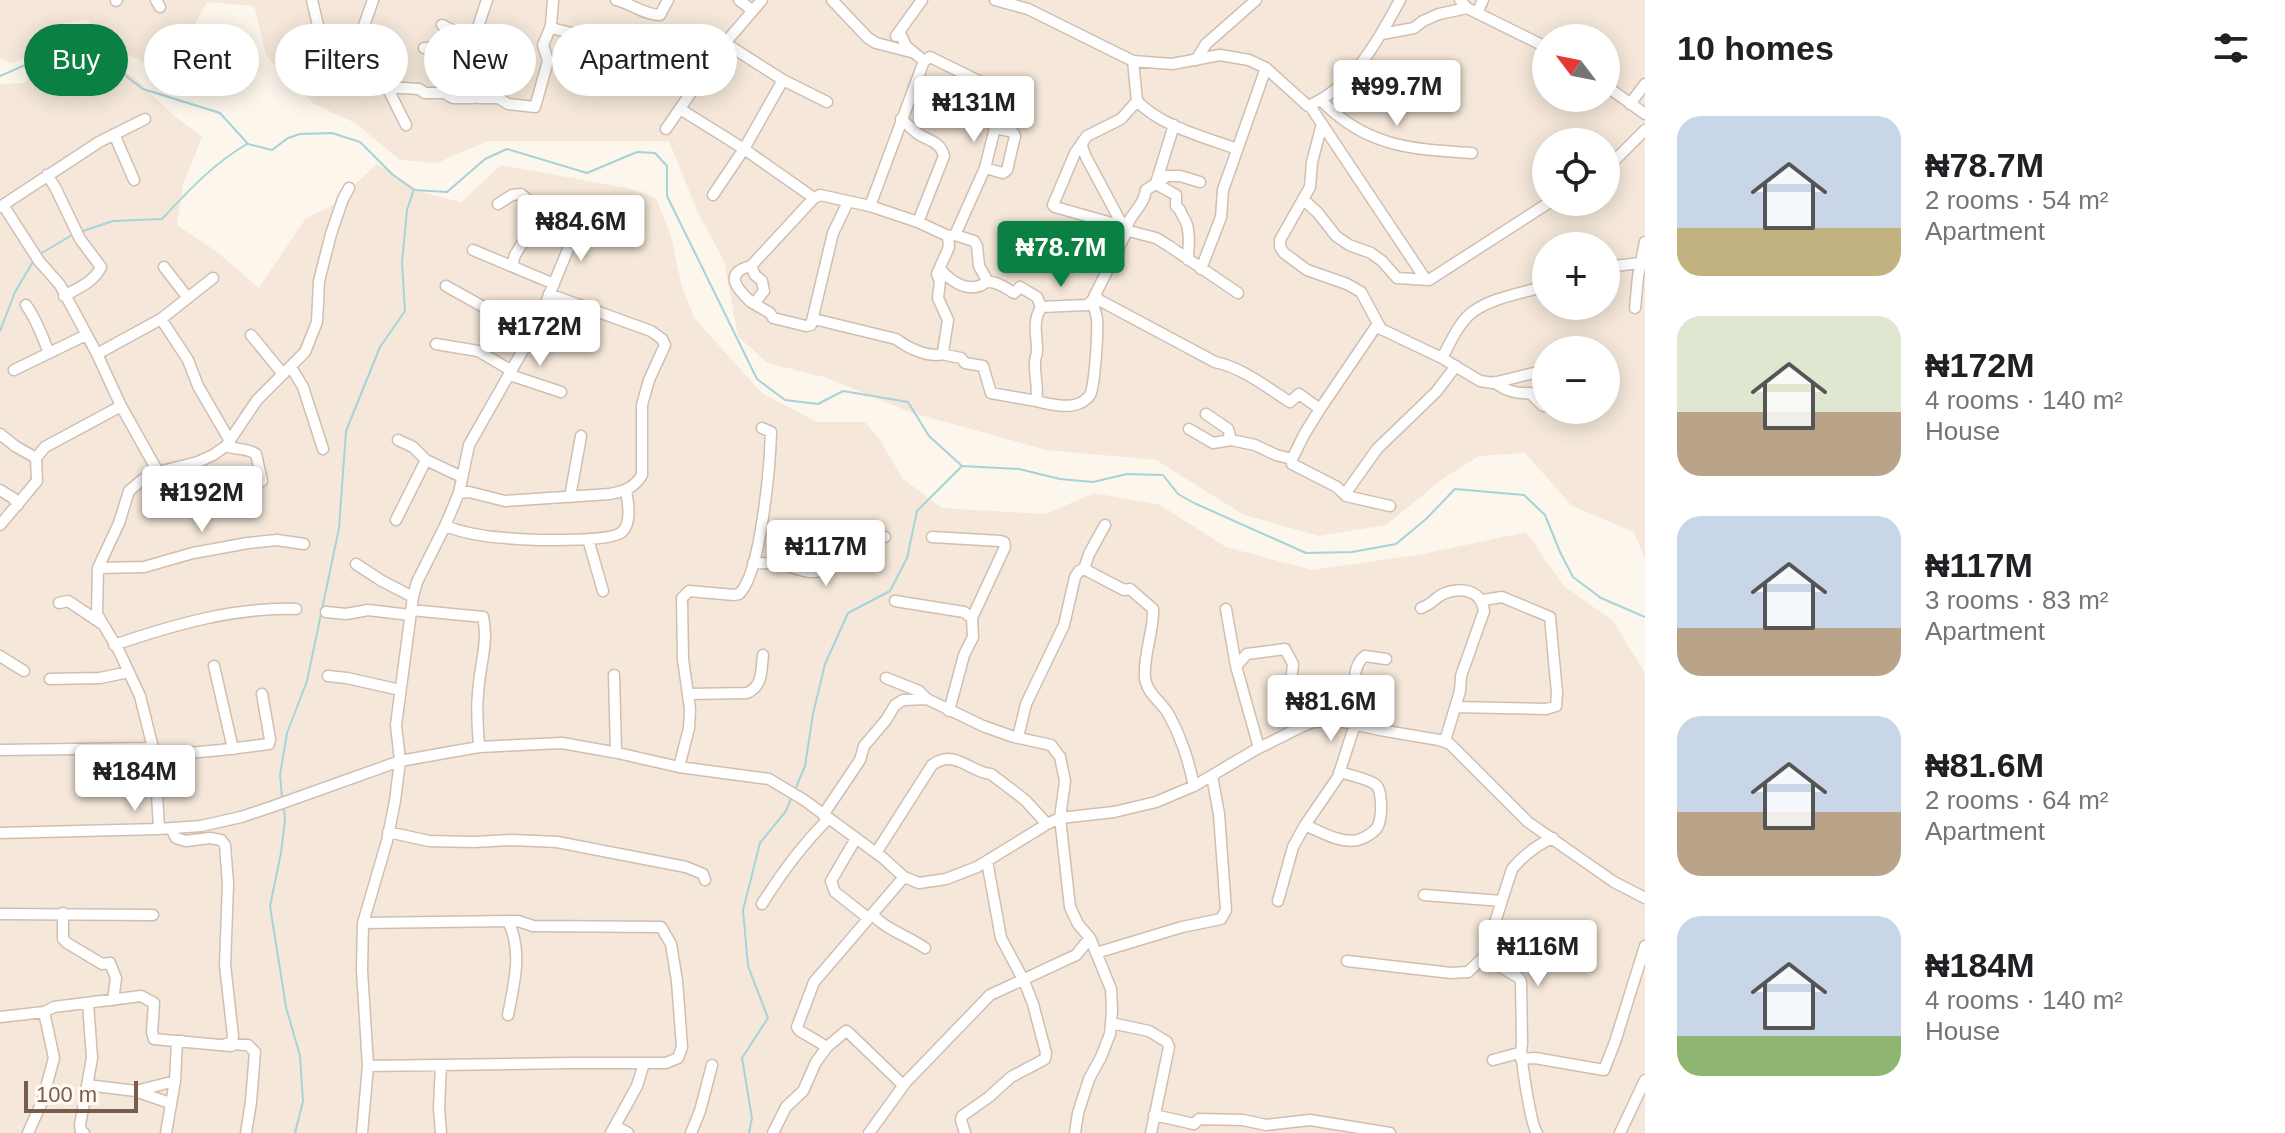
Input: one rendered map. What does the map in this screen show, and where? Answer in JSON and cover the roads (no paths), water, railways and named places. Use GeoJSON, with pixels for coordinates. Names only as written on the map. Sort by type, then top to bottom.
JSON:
{"type":"FeatureCollection","features":[{"type":"Feature","properties":{"kind":"street"},"geometry":{"type":"LineString","coordinates":[[312,0],[318,24]]}},
{"type":"Feature","properties":{"kind":"street"},"geometry":{"type":"LineString","coordinates":[[479,24],[487,0]]}},
{"type":"Feature","properties":{"kind":"street"},"geometry":{"type":"LineString","coordinates":[[449,96],[498,98],[508,104],[535,107],[548,61],[543,45],[551,26],[553,0]]}},
{"type":"Feature","properties":{"kind":"street"},"geometry":{"type":"LineString","coordinates":[[616,0],[630,3],[649,15],[660,15],[668,0]]}},
{"type":"Feature","properties":{"kind":"street"},"geometry":{"type":"LineString","coordinates":[[739,0],[752,10]]}},
{"type":"Feature","properties":{"kind":"street"},"geometry":{"type":"LineString","coordinates":[[737,28],[762,0]]}},
{"type":"Feature","properties":{"kind":"street"},"geometry":{"type":"LineString","coordinates":[[832,0],[868,38],[913,52]]}},
{"type":"Feature","properties":{"kind":"street"},"geometry":{"type":"LineString","coordinates":[[885,45],[900,33],[922,0]]}},
{"type":"Feature","properties":{"kind":"street"},"geometry":{"type":"LineString","coordinates":[[995,0],[1028,9],[1133,61],[1172,64],[1220,55],[1249,60],[1266,68],[1310,106],[1426,280]]}},
{"type":"Feature","properties":{"kind":"street"},"geometry":{"type":"LineString","coordinates":[[1196,60],[1206,44],[1256,0]]}},
{"type":"Feature","properties":{"kind":"street"},"geometry":{"type":"LineString","coordinates":[[1310,106],[1355,72],[1382,34],[1400,0]]}},
{"type":"Feature","properties":{"kind":"street"},"geometry":{"type":"LineString","coordinates":[[1382,34],[1414,28],[1439,14],[1483,0]]}},
{"type":"Feature","properties":{"kind":"street"},"geometry":{"type":"LineString","coordinates":[[363,24],[369,2]]}},
{"type":"Feature","properties":{"kind":"street"},"geometry":{"type":"LineString","coordinates":[[1468,7],[1532,40]]}},
{"type":"Feature","properties":{"kind":"street"},"geometry":{"type":"LineString","coordinates":[[1371,49],[1399,32]]}},
{"type":"Feature","properties":{"kind":"street"},"geometry":{"type":"LineString","coordinates":[[900,33],[906,46],[924,61]]}},
{"type":"Feature","properties":{"kind":"street"},"geometry":{"type":"LineString","coordinates":[[737,51],[783,80],[827,102]]}},
{"type":"Feature","properties":{"kind":"street"},"geometry":{"type":"LineString","coordinates":[[870,206],[924,61],[930,57],[992,87],[994,91],[990,122],[995,128],[1013,132],[1015,136],[1007,170],[1003,173],[985,168]]}},
{"type":"Feature","properties":{"kind":"street"},"geometry":{"type":"LineString","coordinates":[[1133,61],[1137,101],[1150,113],[1237,149]]}},
{"type":"Feature","properties":{"kind":"street"},"geometry":{"type":"LineString","coordinates":[[1201,269],[1221,217],[1223,190],[1266,68]]}},
{"type":"Feature","properties":{"kind":"street"},"geometry":{"type":"LineString","coordinates":[[713,195],[744,149],[783,80]]}},
{"type":"Feature","properties":{"kind":"street"},"geometry":{"type":"LineString","coordinates":[[1630,104],[1645,84]]}},
{"type":"Feature","properties":{"kind":"street"},"geometry":{"type":"LineString","coordinates":[[392,96],[406,125]]}},
{"type":"Feature","properties":{"kind":"street"},"geometry":{"type":"LineString","coordinates":[[666,129],[689,96]]}},
{"type":"Feature","properties":{"kind":"street"},"geometry":{"type":"LineString","coordinates":[[1620,96],[1645,114]]}},
{"type":"Feature","properties":{"kind":"street"},"geometry":{"type":"LineString","coordinates":[[1321,100],[1353,127],[1392,144],[1414,149],[1472,153]]}},
{"type":"Feature","properties":{"kind":"street"},"geometry":{"type":"LineString","coordinates":[[1137,101],[1121,119],[1087,136],[1075,153],[1053,206],[1156,238],[1238,293]]}},
{"type":"Feature","properties":{"kind":"street"},"geometry":{"type":"LineString","coordinates":[[680,109],[814,198]]}},
{"type":"Feature","properties":{"kind":"street"},"geometry":{"type":"LineString","coordinates":[[145,119],[114,134],[2,206],[39,261],[60,285],[158,472]]}},
{"type":"Feature","properties":{"kind":"street"},"geometry":{"type":"LineString","coordinates":[[901,119],[942,148],[944,156],[918,222]]}},
{"type":"Feature","properties":{"kind":"street"},"geometry":{"type":"LineString","coordinates":[[1322,124],[1312,162],[1310,187],[1280,240],[1284,253],[1307,270],[1361,292],[1381,329],[1442,358],[1480,381],[1494,382],[1532,373]]}},
{"type":"Feature","properties":{"kind":"street"},"geometry":{"type":"LineString","coordinates":[[1156,184],[1174,125]]}},
{"type":"Feature","properties":{"kind":"street"},"geometry":{"type":"LineString","coordinates":[[944,354],[948,320],[938,295],[940,281],[937,274],[952,235],[985,168],[995,128]]}},
{"type":"Feature","properties":{"kind":"street"},"geometry":{"type":"LineString","coordinates":[[1620,155],[1645,130]]}},
{"type":"Feature","properties":{"kind":"street"},"geometry":{"type":"LineString","coordinates":[[114,134],[134,180]]}},
{"type":"Feature","properties":{"kind":"street"},"geometry":{"type":"LineString","coordinates":[[814,319],[896,339],[936,356],[944,354],[961,358],[965,363],[983,366],[991,393],[1071,406],[1082,403],[1090,395],[1097,345],[1094,298],[1125,235],[1086,157],[1083,141]]}},
{"type":"Feature","properties":{"kind":"street"},"geometry":{"type":"LineString","coordinates":[[47,175],[80,239],[101,267],[97,275],[64,296]]}},
{"type":"Feature","properties":{"kind":"street"},"geometry":{"type":"LineString","coordinates":[[1124,228],[1139,208],[1146,190],[1167,176],[1200,182]]}},
{"type":"Feature","properties":{"kind":"street"},"geometry":{"type":"LineString","coordinates":[[1156,184],[1176,195],[1176,206],[1188,230],[1188,260]]}},
{"type":"Feature","properties":{"kind":"street"},"geometry":{"type":"LineString","coordinates":[[159,829],[154,752],[140,696],[97,614],[98,568],[119,523],[129,491],[158,472],[198,462],[228,444],[257,400],[305,352],[317,322],[319,281],[331,234],[349,188]]}},
{"type":"Feature","properties":{"kind":"street"},"geometry":{"type":"LineString","coordinates":[[498,204],[512,195],[521,194],[544,208],[515,255],[514,266]]}},
{"type":"Feature","properties":{"kind":"street"},"geometry":{"type":"LineString","coordinates":[[848,202],[833,233],[811,325],[773,318],[738,290],[735,283],[737,274],[751,266],[820,195],[870,206],[976,243],[979,266],[988,282]]}},
{"type":"Feature","properties":{"kind":"street"},"geometry":{"type":"LineString","coordinates":[[1303,199],[1336,236],[1349,245],[1371,253],[1397,278],[1426,280],[1532,213]]}},
{"type":"Feature","properties":{"kind":"street"},"geometry":{"type":"LineString","coordinates":[[362,1133],[368,1066],[362,970],[363,923],[395,801],[400,761],[396,725],[413,597],[417,582],[459,493],[469,445],[532,334],[581,218]]}},
{"type":"Feature","properties":{"kind":"street"},"geometry":{"type":"LineString","coordinates":[[1635,308],[1645,242]]}},
{"type":"Feature","properties":{"kind":"street"},"geometry":{"type":"LineString","coordinates":[[459,493],[469,492],[505,501],[610,494],[636,484],[642,475],[642,405],[649,380],[665,345],[651,331],[552,289],[514,266],[473,250]]}},
{"type":"Feature","properties":{"kind":"street"},"geometry":{"type":"LineString","coordinates":[[1620,265],[1640,263]]}},
{"type":"Feature","properties":{"kind":"street"},"geometry":{"type":"LineString","coordinates":[[751,266],[764,285],[759,298],[751,302]]}},
{"type":"Feature","properties":{"kind":"street"},"geometry":{"type":"LineString","coordinates":[[164,267],[188,298]]}},
{"type":"Feature","properties":{"kind":"street"},"geometry":{"type":"LineString","coordinates":[[940,269],[951,281],[967,287],[988,282],[1014,293],[1020,287],[1037,297],[1041,307],[1034,331],[1039,391],[1036,401]]}},
{"type":"Feature","properties":{"kind":"street"},"geometry":{"type":"LineString","coordinates":[[97,354],[161,319],[213,278]]}},
{"type":"Feature","properties":{"kind":"street"},"geometry":{"type":"LineString","coordinates":[[446,286],[532,334]]}},
{"type":"Feature","properties":{"kind":"street"},"geometry":{"type":"LineString","coordinates":[[1442,358],[1472,311],[1532,290]]}},
{"type":"Feature","properties":{"kind":"street"},"geometry":{"type":"LineString","coordinates":[[1041,307],[1087,305],[1094,298]]}},
{"type":"Feature","properties":{"kind":"street"},"geometry":{"type":"LineString","coordinates":[[1094,298],[1259,381],[1288,401],[1292,402],[1299,394],[1320,409]]}},
{"type":"Feature","properties":{"kind":"street"},"geometry":{"type":"LineString","coordinates":[[26,305],[38,322],[49,353]]}},
{"type":"Feature","properties":{"kind":"street"},"geometry":{"type":"LineString","coordinates":[[161,319],[188,360],[228,444],[237,450],[246,449],[256,454],[262,481]]}},
{"type":"Feature","properties":{"kind":"street"},"geometry":{"type":"LineString","coordinates":[[1377,325],[1320,409],[1292,464],[1345,494],[1390,506]]}},
{"type":"Feature","properties":{"kind":"street"},"geometry":{"type":"LineString","coordinates":[[14,370],[86,335]]}},
{"type":"Feature","properties":{"kind":"street"},"geometry":{"type":"LineString","coordinates":[[251,335],[303,387],[323,449]]}},
{"type":"Feature","properties":{"kind":"street"},"geometry":{"type":"LineString","coordinates":[[436,344],[478,351],[511,373],[561,392]]}},
{"type":"Feature","properties":{"kind":"street"},"geometry":{"type":"LineString","coordinates":[[1345,494],[1377,449],[1436,392],[1456,366]]}},
{"type":"Feature","properties":{"kind":"street"},"geometry":{"type":"LineString","coordinates":[[1494,382],[1518,394],[1530,393],[1543,406],[1525,375]]}},
{"type":"Feature","properties":{"kind":"street"},"geometry":{"type":"LineString","coordinates":[[0,525],[37,481],[36,458],[45,447],[121,406]]}},
{"type":"Feature","properties":{"kind":"street"},"geometry":{"type":"LineString","coordinates":[[1206,414],[1228,429],[1231,440]]}},
{"type":"Feature","properties":{"kind":"street"},"geometry":{"type":"LineString","coordinates":[[679,767],[689,728],[682,598],[689,591],[739,594],[744,589],[753,563],[770,466],[771,432],[762,428]]}},
{"type":"Feature","properties":{"kind":"street"},"geometry":{"type":"LineString","coordinates":[[1189,429],[1213,443],[1231,440],[1292,459]]}},
{"type":"Feature","properties":{"kind":"street"},"geometry":{"type":"LineString","coordinates":[[0,434],[36,458]]}},
{"type":"Feature","properties":{"kind":"street"},"geometry":{"type":"LineString","coordinates":[[570,497],[581,436]]}},
{"type":"Feature","properties":{"kind":"street"},"geometry":{"type":"LineString","coordinates":[[398,440],[413,447],[426,460],[462,477]]}},
{"type":"Feature","properties":{"kind":"street"},"geometry":{"type":"LineString","coordinates":[[396,520],[426,460]]}},
{"type":"Feature","properties":{"kind":"street"},"geometry":{"type":"LineString","coordinates":[[0,490],[18,505]]}},
{"type":"Feature","properties":{"kind":"street"},"geometry":{"type":"LineString","coordinates":[[445,526],[506,538],[607,537],[624,531],[628,509],[626,490]]}},
{"type":"Feature","properties":{"kind":"street"},"geometry":{"type":"LineString","coordinates":[[1018,737],[1026,704],[1064,625],[1075,577],[1084,569],[1105,525]]}},
{"type":"Feature","properties":{"kind":"street"},"geometry":{"type":"LineString","coordinates":[[753,563],[778,563],[818,573],[826,569],[831,551],[837,545],[854,548],[863,535],[885,537]]}},
{"type":"Feature","properties":{"kind":"street"},"geometry":{"type":"LineString","coordinates":[[932,537],[1004,542],[1005,547],[972,618],[973,637],[964,655],[949,711]]}},
{"type":"Feature","properties":{"kind":"street"},"geometry":{"type":"LineString","coordinates":[[588,539],[603,591]]}},
{"type":"Feature","properties":{"kind":"street"},"geometry":{"type":"LineString","coordinates":[[98,568],[144,567],[193,553],[248,543],[277,540],[304,544]]}},
{"type":"Feature","properties":{"kind":"street"},"geometry":{"type":"LineString","coordinates":[[356,564],[413,597]]}},
{"type":"Feature","properties":{"kind":"street"},"geometry":{"type":"LineString","coordinates":[[1084,569],[1124,590],[1130,589],[1153,609],[1145,681],[1152,696],[1166,710],[1185,746],[1194,786]]}},
{"type":"Feature","properties":{"kind":"street"},"geometry":{"type":"LineString","coordinates":[[1421,608],[1431,605],[1444,594],[1465,591],[1477,594],[1483,600],[1484,611],[1461,676],[1460,691],[1445,741]]}},
{"type":"Feature","properties":{"kind":"street"},"geometry":{"type":"LineString","coordinates":[[1455,707],[1546,709],[1556,706],[1550,617],[1502,597],[1483,600]]}},
{"type":"Feature","properties":{"kind":"street"},"geometry":{"type":"LineString","coordinates":[[59,603],[68,601],[103,623]]}},
{"type":"Feature","properties":{"kind":"street"},"geometry":{"type":"LineString","coordinates":[[895,601],[964,612],[972,618]]}},
{"type":"Feature","properties":{"kind":"street"},"geometry":{"type":"LineString","coordinates":[[114,645],[205,618],[296,609]]}},
{"type":"Feature","properties":{"kind":"street"},"geometry":{"type":"LineString","coordinates":[[1226,609],[1236,666],[1259,748]]}},
{"type":"Feature","properties":{"kind":"street"},"geometry":{"type":"LineString","coordinates":[[326,612],[346,614],[368,610],[483,617],[484,665],[477,709],[479,747]]}},
{"type":"Feature","properties":{"kind":"street"},"geometry":{"type":"LineString","coordinates":[[1236,666],[1247,654],[1285,649],[1293,664],[1291,682],[1299,700],[1310,704],[1306,725]]}},
{"type":"Feature","properties":{"kind":"street"},"geometry":{"type":"LineString","coordinates":[[689,694],[747,693],[755,690],[759,684],[763,655]]}},
{"type":"Feature","properties":{"kind":"street"},"geometry":{"type":"LineString","coordinates":[[0,656],[24,671]]}},
{"type":"Feature","properties":{"kind":"street"},"geometry":{"type":"LineString","coordinates":[[1278,901],[1293,847],[1338,777],[1351,724],[1359,659],[1365,656],[1386,659]]}},
{"type":"Feature","properties":{"kind":"street"},"geometry":{"type":"LineString","coordinates":[[214,666],[233,749]]}},
{"type":"Feature","properties":{"kind":"street"},"geometry":{"type":"LineString","coordinates":[[50,679],[100,678],[129,672]]}},
{"type":"Feature","properties":{"kind":"street"},"geometry":{"type":"LineString","coordinates":[[614,675],[616,752]]}},
{"type":"Feature","properties":{"kind":"street"},"geometry":{"type":"LineString","coordinates":[[328,676],[400,690]]}},
{"type":"Feature","properties":{"kind":"street"},"geometry":{"type":"LineString","coordinates":[[886,678],[919,691],[927,699],[983,726],[1051,745],[1060,757],[1065,781],[1060,818],[1070,907],[1078,924],[1090,938],[1111,989],[1110,1034],[1089,1079],[1075,1133]]}},
{"type":"Feature","properties":{"kind":"street"},"geometry":{"type":"LineString","coordinates":[[0,750],[154,752],[233,749],[269,744],[262,694]]}},
{"type":"Feature","properties":{"kind":"street"},"geometry":{"type":"LineString","coordinates":[[762,904],[783,871],[826,817],[860,760],[864,746],[895,705],[903,700],[927,699]]}},
{"type":"Feature","properties":{"kind":"street"},"geometry":{"type":"LineString","coordinates":[[0,833],[201,826],[241,817],[400,761],[479,747],[562,743],[679,767],[769,779],[804,800],[904,877],[919,883],[946,879],[977,867],[1060,818],[1114,812],[1156,802],[1194,786],[1306,725],[1330,719],[1445,741],[1528,822],[1614,882],[1645,898]]}},
{"type":"Feature","properties":{"kind":"street"},"geometry":{"type":"LineString","coordinates":[[876,853],[938,760],[964,762],[985,774],[991,774],[1025,800],[1047,824]]}},
{"type":"Feature","properties":{"kind":"street"},"geometry":{"type":"LineString","coordinates":[[1305,825],[1333,837],[1357,841],[1371,834],[1379,825],[1379,789],[1374,784],[1339,772]]}},
{"type":"Feature","properties":{"kind":"street"},"geometry":{"type":"LineString","coordinates":[[1096,953],[1224,916],[1222,854],[1212,776]]}},
{"type":"Feature","properties":{"kind":"street"},"geometry":{"type":"LineString","coordinates":[[0,1017],[141,996],[154,1003],[154,1039],[231,1046],[233,1036],[225,965],[228,884],[225,845],[221,840],[210,838],[181,840],[173,835],[171,828]]}},
{"type":"Feature","properties":{"kind":"street"},"geometry":{"type":"LineString","coordinates":[[388,832],[429,841],[512,840],[573,844],[686,867],[703,874],[705,880]]}},
{"type":"Feature","properties":{"kind":"street"},"geometry":{"type":"LineString","coordinates":[[1347,961],[1451,973],[1468,972],[1484,957],[1512,869],[1539,844],[1553,838]]}},
{"type":"Feature","properties":{"kind":"street"},"geometry":{"type":"LineString","coordinates":[[855,840],[831,881],[835,892],[925,948]]}},
{"type":"Feature","properties":{"kind":"street"},"geometry":{"type":"LineString","coordinates":[[965,1133],[962,1116],[1011,1077],[1045,1059],[1045,1047],[1024,981],[1001,938],[987,861]]}},
{"type":"Feature","properties":{"kind":"street"},"geometry":{"type":"LineString","coordinates":[[827,1047],[797,1027],[814,982],[904,877]]}},
{"type":"Feature","properties":{"kind":"street"},"geometry":{"type":"LineString","coordinates":[[1424,895],[1502,901]]}},
{"type":"Feature","properties":{"kind":"street"},"geometry":{"type":"LineString","coordinates":[[63,913],[63,939],[102,964],[110,963],[116,978],[113,1000]]}},
{"type":"Feature","properties":{"kind":"street"},"geometry":{"type":"LineString","coordinates":[[0,914],[153,915]]}},
{"type":"Feature","properties":{"kind":"street"},"geometry":{"type":"LineString","coordinates":[[508,921],[513,931],[517,966],[508,1015]]}},
{"type":"Feature","properties":{"kind":"street"},"geometry":{"type":"LineString","coordinates":[[363,923],[518,921],[533,926],[661,927],[671,944],[682,1047],[678,1058],[673,1061],[644,1063],[368,1066]]}},
{"type":"Feature","properties":{"kind":"street"},"geometry":{"type":"LineString","coordinates":[[869,1133],[903,1085],[990,995],[1076,955],[1090,938]]}},
{"type":"Feature","properties":{"kind":"street"},"geometry":{"type":"LineString","coordinates":[[1493,1060],[1520,1056],[1605,1069],[1645,946]]}},
{"type":"Feature","properties":{"kind":"street"},"geometry":{"type":"LineString","coordinates":[[1484,957],[1521,982],[1520,1056],[1532,1122],[1537,1133]]}},
{"type":"Feature","properties":{"kind":"street"},"geometry":{"type":"LineString","coordinates":[[84,1133],[80,1125],[92,1058],[88,1003]]}},
{"type":"Feature","properties":{"kind":"street"},"geometry":{"type":"LineString","coordinates":[[28,1133],[42,1102],[54,1058],[44,1012]]}},
{"type":"Feature","properties":{"kind":"street"},"geometry":{"type":"LineString","coordinates":[[1111,1023],[1149,1031],[1167,1042],[1169,1047],[1151,1133]]}},
{"type":"Feature","properties":{"kind":"street"},"geometry":{"type":"LineString","coordinates":[[773,1133],[786,1107],[803,1091],[816,1062],[827,1047],[846,1031],[903,1085]]}},
{"type":"Feature","properties":{"kind":"street"},"geometry":{"type":"LineString","coordinates":[[166,1133],[175,1081],[177,1041]]}},
{"type":"Feature","properties":{"kind":"street"},"geometry":{"type":"LineString","coordinates":[[177,1041],[248,1045],[255,1052],[246,1133]]}},
{"type":"Feature","properties":{"kind":"street"},"geometry":{"type":"LineString","coordinates":[[628,1133],[613,1130],[637,1086],[644,1063]]}},
{"type":"Feature","properties":{"kind":"street"},"geometry":{"type":"LineString","coordinates":[[441,1065],[441,1133]]}},
{"type":"Feature","properties":{"kind":"street"},"geometry":{"type":"LineString","coordinates":[[691,1133],[712,1065]]}},
{"type":"Feature","properties":{"kind":"street"},"geometry":{"type":"LineString","coordinates":[[1620,1133],[1645,1080]]}},
{"type":"Feature","properties":{"kind":"street"},"geometry":{"type":"LineString","coordinates":[[136,1091],[175,1081]]}},
{"type":"Feature","properties":{"kind":"street"},"geometry":{"type":"LineString","coordinates":[[87,1085],[136,1091],[170,1103]]}},
{"type":"Feature","properties":{"kind":"street"},"geometry":{"type":"LineString","coordinates":[[1154,1115],[1194,1124],[1199,1119],[1243,1120],[1266,1125],[1310,1120],[1352,1131],[1390,1133]]}},
{"type":"Feature","properties":{"kind":"waterway"},"geometry":{"type":"LineString","coordinates":[[0,76],[32,62],[57,36],[80,41],[143,89],[220,113],[248,144],[272,150],[288,138],[300,134],[332,133],[360,142],[392,174],[414,190],[447,192],[485,159],[507,149],[587,173],[637,152],[655,153],[667,166],[667,196],[757,379],[785,400],[818,404],[843,391],[908,402],[929,436],[962,466],[1019,469],[1060,479],[1093,482],[1127,474],[1163,475],[1178,494],[1194,503],[1306,553],[1352,552],[1396,544],[1455,489],[1524,495],[1545,515],[1573,577],[1601,598],[1645,617]]}},
{"type":"Feature","properties":{"kind":"waterway"},"geometry":{"type":"LineString","coordinates":[[80,232],[113,221],[162,219],[212,169],[247,144]]}},
{"type":"Feature","properties":{"kind":"waterway"},"geometry":{"type":"LineString","coordinates":[[282,798],[280,775],[287,733],[307,681],[339,528],[346,431],[380,347],[405,311],[402,262],[407,210],[413,192]]}},
{"type":"Feature","properties":{"kind":"waterway"},"geometry":{"type":"LineString","coordinates":[[38,255],[74,234]]}},
{"type":"Feature","properties":{"kind":"waterway"},"geometry":{"type":"LineString","coordinates":[[0,331],[15,292],[34,260]]}},
{"type":"Feature","properties":{"kind":"waterway"},"geometry":{"type":"LineString","coordinates":[[795,790],[805,766],[825,664],[848,613],[890,591],[907,558],[917,511],[961,467]]}},
{"type":"Feature","properties":{"kind":"waterway"},"geometry":{"type":"LineString","coordinates":[[749,1133],[752,1118],[742,1058],[768,1018],[748,966],[743,910],[760,843],[786,811],[792,796]]}},
{"type":"Feature","properties":{"kind":"waterway"},"geometry":{"type":"LineString","coordinates":[[284,808],[281,853],[270,906],[286,1007],[300,1056],[303,1101],[295,1133]]}}]}
